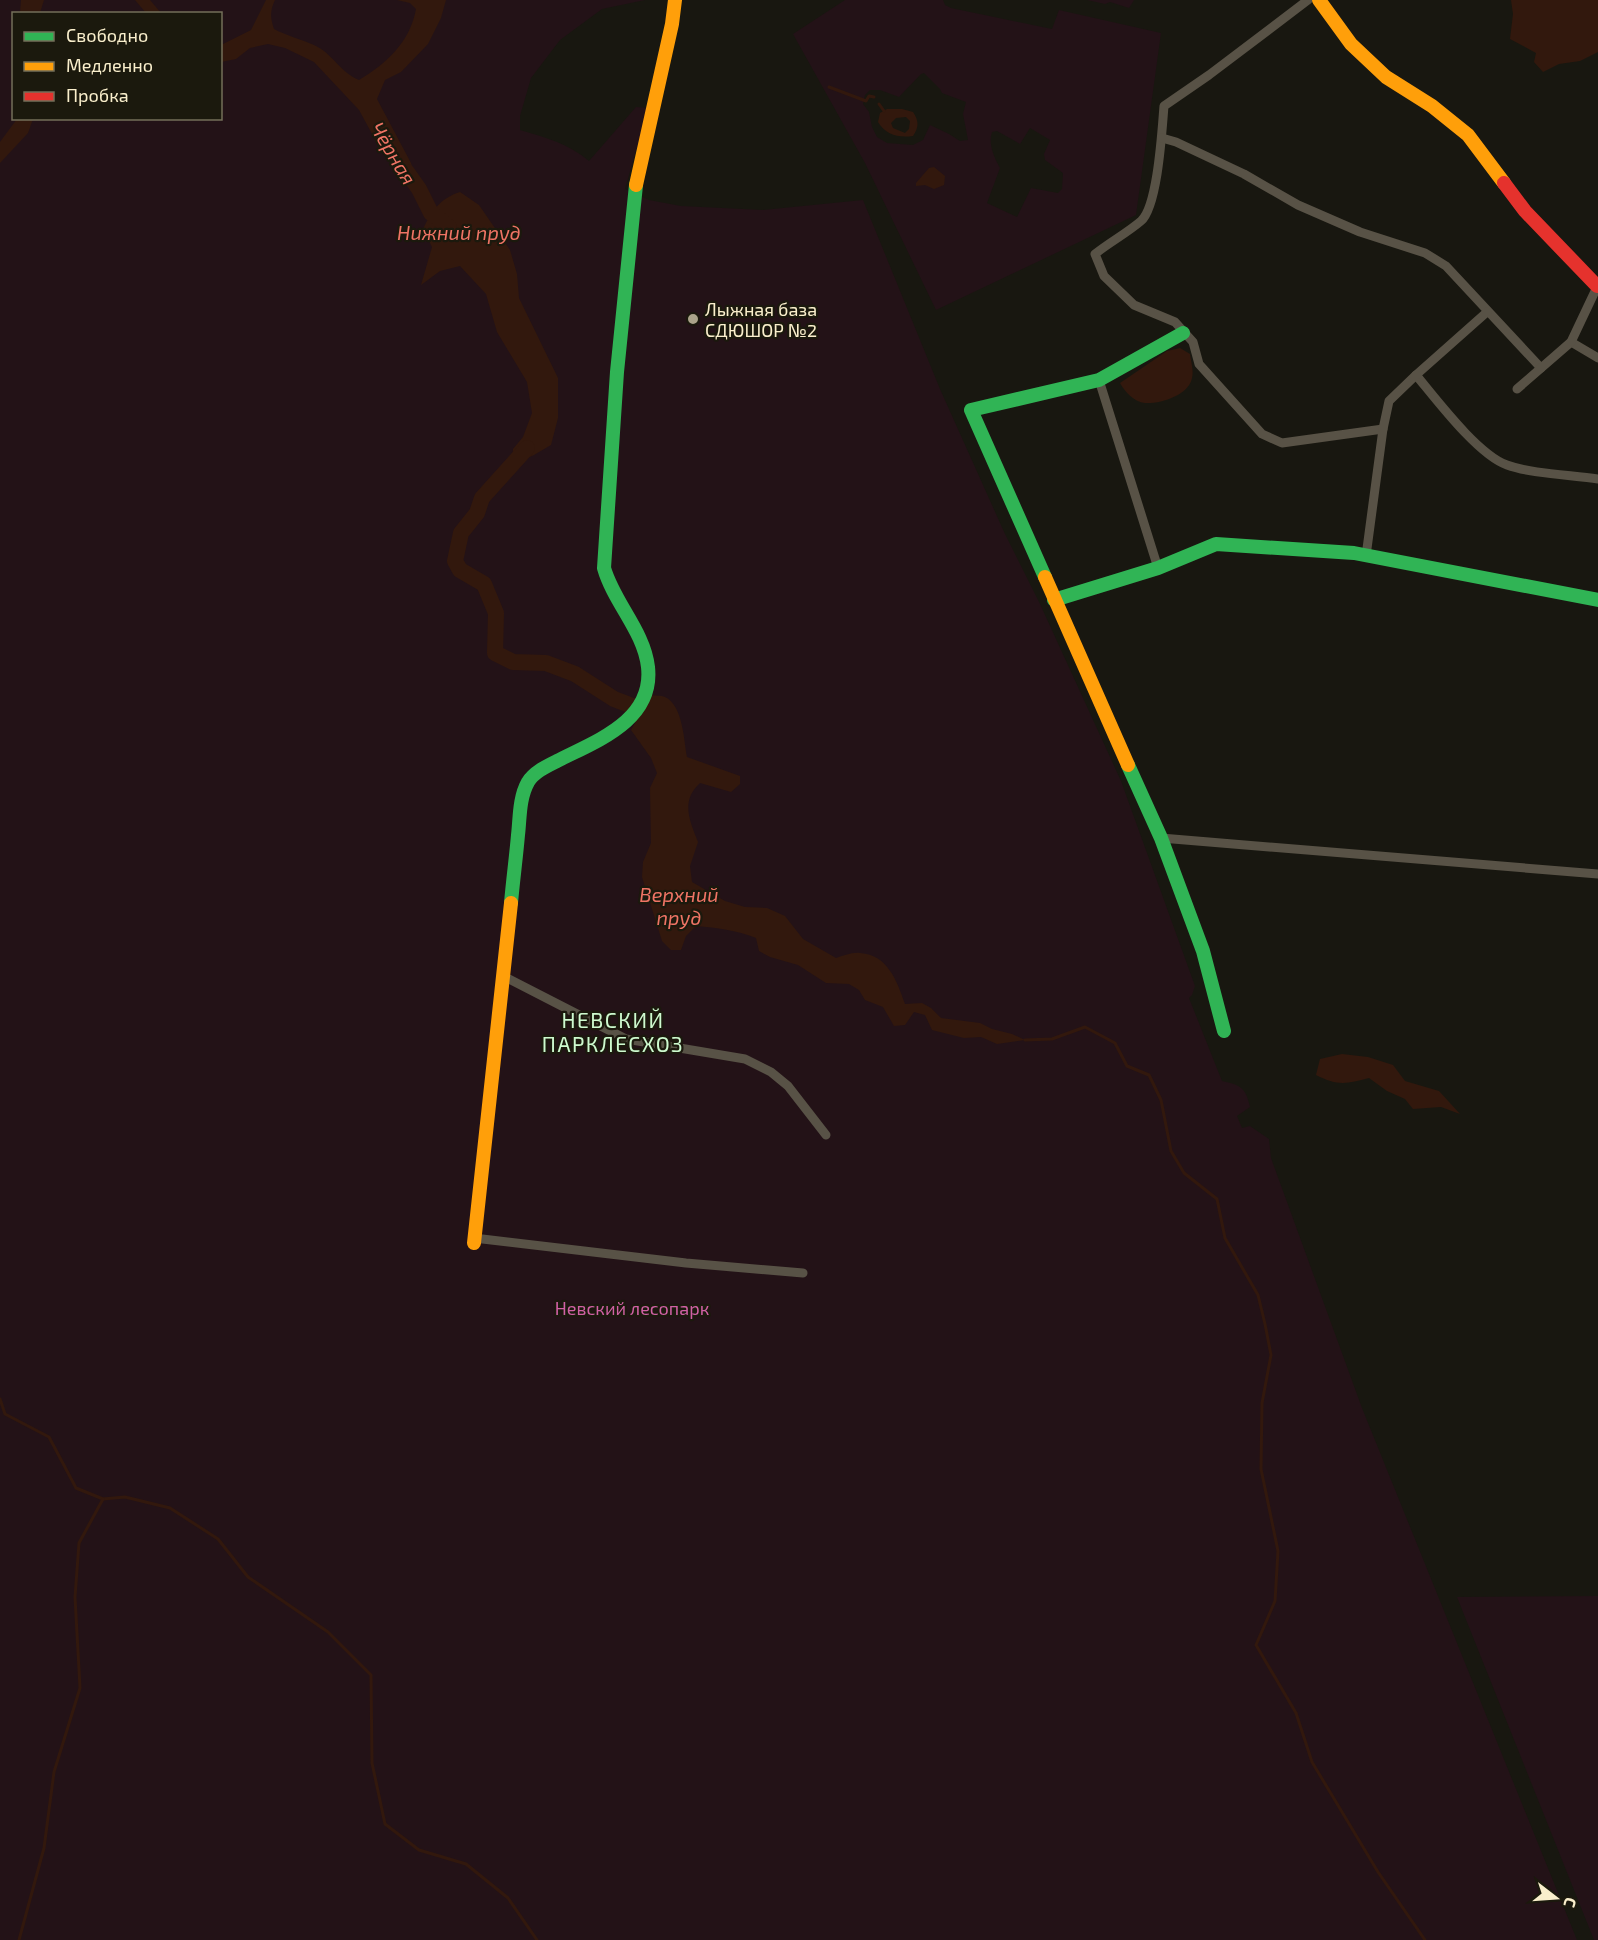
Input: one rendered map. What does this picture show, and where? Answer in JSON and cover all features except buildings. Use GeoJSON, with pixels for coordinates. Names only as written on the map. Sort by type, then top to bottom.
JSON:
{"type":"FeatureCollection","features":[{"type":"Feature","properties":{"kind":"street"},"geometry":{"type":"LineString","coordinates":[[675,0],[672,24],[634,189],[604,550],[604,568],[609,585],[643,645],[648,668],[647,692],[629,720],[616,731],[543,768],[529,780],[522,798],[474,1240],[803,1274]]}},
{"type":"Feature","properties":{"kind":"street"},"geometry":{"type":"LineString","coordinates":[[1308,0],[1164,106],[1162,138],[1151,205],[1143,220],[1113,239],[1095,254],[1104,276],[1134,305],[1175,322],[1193,342],[1199,364],[1262,434],[1282,442],[1383,429]]}},
{"type":"Feature","properties":{"kind":"street"},"geometry":{"type":"LineString","coordinates":[[1319,0],[1351,44],[1380,71],[1432,106],[1468,135],[1525,211],[1597,286],[1571,342],[1517,389]]}},
{"type":"Feature","properties":{"kind":"street"},"geometry":{"type":"LineString","coordinates":[[1162,138],[1176,142],[1244,174],[1298,205],[1360,232],[1425,254],[1446,266],[1540,368]]}},
{"type":"Feature","properties":{"kind":"street"},"geometry":{"type":"LineString","coordinates":[[1366,556],[1383,429],[1389,401],[1487,312]]}},
{"type":"Feature","properties":{"kind":"street"},"geometry":{"type":"LineString","coordinates":[[1183,333],[1099,380],[971,410],[1161,838],[1203,951],[1224,1031]]}},
{"type":"Feature","properties":{"kind":"street"},"geometry":{"type":"LineString","coordinates":[[1571,342],[1598,358]]}},
{"type":"Feature","properties":{"kind":"street"},"geometry":{"type":"LineString","coordinates":[[1416,375],[1452,419],[1489,455],[1506,465],[1598,479]]}},
{"type":"Feature","properties":{"kind":"street"},"geometry":{"type":"LineString","coordinates":[[1099,380],[1158,568]]}},
{"type":"Feature","properties":{"kind":"street"},"geometry":{"type":"LineString","coordinates":[[1054,600],[1158,568],[1216,544],[1366,556],[1598,600]]}},
{"type":"Feature","properties":{"kind":"street"},"geometry":{"type":"LineString","coordinates":[[1161,838],[1598,874]]}},
{"type":"Feature","properties":{"kind":"street"},"geometry":{"type":"LineString","coordinates":[[502,976],[626,1038],[745,1059],[754,1063],[771,1072],[788,1086],[826,1136]]}},
{"type":"Feature","properties":{"kind":"green space","name":"Невский лесопарк"},"geometry":{"type":"Polygon","coordinates":[[[0,0],[645,0],[602,9],[560,40],[531,78],[520,116],[520,130],[548,138],[589,161],[636,107],[648,108],[625,189],[649,200],[681,206],[763,210],[863,200],[940,389],[1121,781],[1195,986],[1189,998],[1222,1081],[1242,1088],[1248,1101],[1250,1107],[1237,1116],[1242,1128],[1250,1126],[1269,1139],[1271,1158],[1362,1408],[1577,1940],[0,1940],[0,0]]]}},
{"type":"Feature","properties":{"kind":"green space"},"geometry":{"type":"Polygon","coordinates":[[[845,0],[943,0],[945,5],[951,8],[1052,29],[1059,10],[1161,33],[1136,215],[936,310],[865,163],[793,34],[845,0]],[[924,73],[899,97],[880,90],[870,90],[865,95],[863,104],[869,112],[877,137],[887,143],[913,145],[923,140],[930,125],[960,141],[968,140],[963,114],[966,102],[942,93],[924,73]],[[1030,128],[1020,144],[997,131],[992,132],[991,137],[992,150],[1000,168],[987,203],[1017,217],[1031,188],[1058,193],[1062,189],[1063,173],[1045,160],[1044,154],[1050,140],[1030,128]]]}},
{"type":"Feature","properties":{"kind":"green space"},"geometry":{"type":"Polygon","coordinates":[[[1087,0],[1134,0],[1129,8],[1110,2],[1105,4],[1087,0]]]}},
{"type":"Feature","properties":{"kind":"green space"},"geometry":{"type":"Polygon","coordinates":[[[1598,1596],[1598,1940],[1594,1940],[1457,1597],[1598,1596]]]}},
{"type":"Feature","properties":{"kind":"water"},"geometry":{"type":"Polygon","coordinates":[[[21,0],[44,0],[40,12],[20,12],[21,0]]]}},
{"type":"Feature","properties":{"kind":"water"},"geometry":{"type":"Polygon","coordinates":[[[135,0],[150,0],[160,12],[145,12],[135,0]]]}},
{"type":"Feature","properties":{"kind":"water"},"geometry":{"type":"Polygon","coordinates":[[[266,0],[275,0],[271,14],[274,29],[320,49],[347,73],[359,80],[388,59],[408,32],[416,9],[410,3],[397,0],[446,0],[441,18],[428,44],[401,72],[385,80],[377,99],[411,163],[419,189],[399,172],[377,143],[359,110],[314,62],[285,48],[268,44],[250,48],[236,59],[222,62],[222,44],[251,30],[266,0]]]}},
{"type":"Feature","properties":{"kind":"water"},"geometry":{"type":"Polygon","coordinates":[[[1511,0],[1598,0],[1598,52],[1580,61],[1559,64],[1543,72],[1534,62],[1536,53],[1510,39],[1513,14],[1511,0]]]}},
{"type":"Feature","properties":{"kind":"water"},"geometry":{"type":"Polygon","coordinates":[[[887,109],[913,112],[918,124],[913,136],[897,136],[889,133],[878,122],[880,113],[887,109]],[[906,117],[896,118],[891,123],[893,128],[905,133],[909,129],[910,121],[906,117]]]}},
{"type":"Feature","properties":{"kind":"water"},"geometry":{"type":"Polygon","coordinates":[[[16,120],[33,120],[28,133],[0,163],[0,142],[16,120]]]}},
{"type":"Feature","properties":{"kind":"water"},"geometry":{"type":"Polygon","coordinates":[[[934,167],[945,176],[944,185],[934,189],[925,185],[916,186],[929,168],[934,167]]]}},
{"type":"Feature","properties":{"kind":"water","name":"Нижний пруд"},"geometry":{"type":"Polygon","coordinates":[[[460,192],[479,205],[510,250],[517,274],[519,298],[558,378],[558,418],[551,445],[512,465],[513,449],[523,437],[532,413],[527,382],[497,332],[486,294],[460,266],[440,271],[421,285],[432,247],[423,229],[437,206],[460,192]]]}},
{"type":"Feature","properties":{"kind":"water"},"geometry":{"type":"Polygon","coordinates":[[[1180,348],[1190,354],[1193,372],[1186,389],[1166,400],[1145,403],[1134,399],[1127,393],[1120,383],[1167,351],[1180,348]]]}},
{"type":"Feature","properties":{"kind":"water","name":"Верхний пруд"},"geometry":{"type":"Polygon","coordinates":[[[651,695],[665,697],[676,708],[682,724],[687,757],[740,776],[740,784],[731,792],[700,783],[690,797],[689,811],[698,842],[690,866],[692,882],[725,901],[745,907],[767,908],[785,916],[803,939],[836,958],[857,953],[878,959],[895,978],[905,1004],[922,1003],[941,1018],[980,1023],[1025,1040],[997,1044],[981,1037],[964,1038],[932,1030],[925,1015],[914,1012],[905,1025],[894,1026],[883,1007],[865,1000],[859,990],[849,984],[826,983],[798,965],[770,957],[759,951],[756,938],[741,933],[696,926],[686,936],[681,950],[671,950],[662,941],[642,877],[643,862],[651,843],[650,788],[657,773],[651,758],[631,730],[651,695]]]}},
{"type":"Feature","properties":{"kind":"water"},"geometry":{"type":"Polygon","coordinates":[[[1342,1054],[1368,1057],[1393,1065],[1405,1081],[1439,1091],[1460,1114],[1441,1107],[1413,1109],[1405,1099],[1387,1091],[1369,1078],[1342,1083],[1316,1075],[1320,1059],[1342,1054]]]}},
{"type":"Feature","properties":{"kind":"waterway"},"geometry":{"type":"LineString","coordinates":[[829,87],[866,101],[869,96],[874,97]]}},
{"type":"Feature","properties":{"kind":"waterway"},"geometry":{"type":"LineString","coordinates":[[879,104],[884,111]]}},
{"type":"Feature","properties":{"kind":"waterway","name":"Чёрная"},"geometry":{"type":"LineString","coordinates":[[407,172],[431,213],[449,227]]}},
{"type":"Feature","properties":{"kind":"waterway"},"geometry":{"type":"LineString","coordinates":[[527,448],[482,498],[477,513],[461,533],[455,561],[460,570],[484,584],[496,613],[495,653],[513,662],[546,663],[575,674],[614,699],[635,707]]}},
{"type":"Feature","properties":{"kind":"waterway"},"geometry":{"type":"LineString","coordinates":[[1025,1040],[1052,1039],[1085,1027],[1115,1043],[1127,1066],[1149,1075],[1161,1100],[1171,1151],[1184,1173],[1217,1199],[1225,1238],[1258,1295],[1271,1355],[1262,1403],[1261,1469],[1278,1551],[1275,1601],[1256,1645],[1296,1713],[1312,1762],[1378,1872],[1425,1940]]}},
{"type":"Feature","properties":{"kind":"waterway"},"geometry":{"type":"LineString","coordinates":[[0,1399],[5,1414],[49,1437],[76,1488],[103,1499],[125,1497],[170,1508],[218,1539],[248,1577],[328,1632],[371,1675],[372,1763],[385,1824],[419,1850],[466,1864],[508,1898],[537,1940]]}},
{"type":"Feature","properties":{"kind":"waterway"},"geometry":{"type":"LineString","coordinates":[[19,1940],[44,1848],[54,1772],[80,1688],[75,1597],[79,1543],[103,1499]]}},
{"type":"Feature","properties":{"kind":"traffic: fast"},"geometry":{"type":"LineString","coordinates":[[511,903],[520,808],[528,782],[541,770],[605,737],[619,727],[642,702],[647,686],[648,667],[641,641],[604,568],[617,372],[636,185]]}},
{"type":"Feature","properties":{"kind":"traffic: fast"},"geometry":{"type":"LineString","coordinates":[[1045,577],[971,410],[1099,380],[1183,333]]}},
{"type":"Feature","properties":{"kind":"traffic: fast"},"geometry":{"type":"LineString","coordinates":[[1054,600],[1158,568],[1216,544],[1354,553],[1598,600]]}},
{"type":"Feature","properties":{"kind":"traffic: fast"},"geometry":{"type":"LineString","coordinates":[[1128,765],[1161,838],[1203,951],[1224,1031]]}},
{"type":"Feature","properties":{"kind":"traffic: slow"},"geometry":{"type":"LineString","coordinates":[[636,185],[672,24],[675,0]]}},
{"type":"Feature","properties":{"kind":"traffic: slow"},"geometry":{"type":"LineString","coordinates":[[1319,0],[1351,44],[1386,77],[1432,106],[1468,135],[1504,183]]}},
{"type":"Feature","properties":{"kind":"traffic: slow"},"geometry":{"type":"LineString","coordinates":[[1045,577],[1128,765]]}},
{"type":"Feature","properties":{"kind":"traffic: slow"},"geometry":{"type":"LineString","coordinates":[[474,1243],[511,903]]}},
{"type":"Feature","properties":{"kind":"traffic: jam"},"geometry":{"type":"LineString","coordinates":[[1504,183],[1525,211],[1597,286]]}},
{"type":"Feature","properties":{"kind":"place","name":"Лыжная база СДЮШОР №2"},"geometry":{"type":"Point","coordinates":[693,319]}},
{"type":"Feature","properties":{"kind":"district","name":"НЕВСКИЙ ПАРКЛЕСХОЗ"},"geometry":{"type":"Point","coordinates":[613,1031]}}]}
